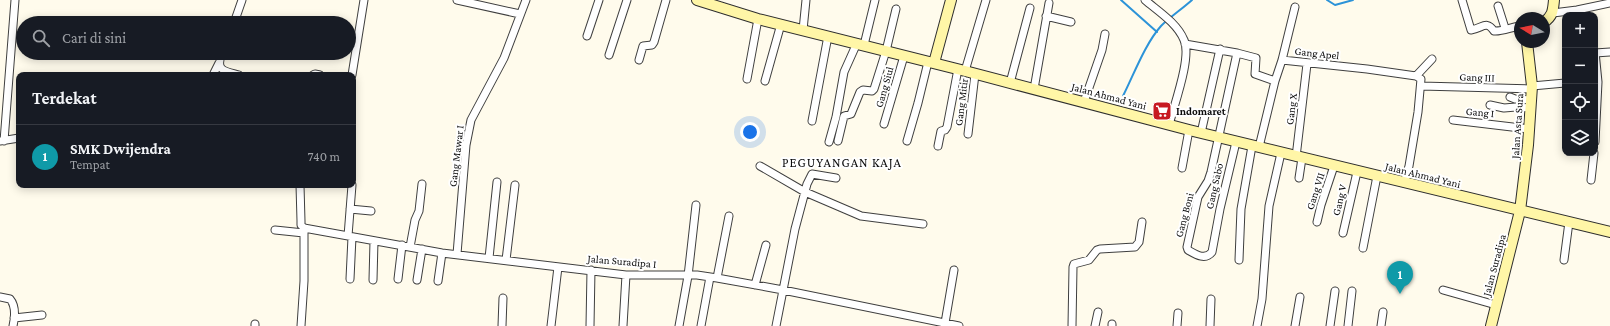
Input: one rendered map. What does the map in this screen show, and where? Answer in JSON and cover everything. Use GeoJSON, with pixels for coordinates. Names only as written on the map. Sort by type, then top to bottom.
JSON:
{"type":"FeatureCollection","features":[{"type":"Feature","properties":{"kind":"main road","name":"Jalan Ahmad Yani"},"geometry":{"type":"LineString","coordinates":[[697,0],[758,19],[1127,113],[1201,133],[1218,140],[1256,146],[1299,158],[1610,232]]}},
{"type":"Feature","properties":{"kind":"main road"},"geometry":{"type":"LineString","coordinates":[[931,63],[951,0]]}},
{"type":"Feature","properties":{"kind":"main road"},"geometry":{"type":"LineString","coordinates":[[1550,17],[1553,13],[1554,0]]}},
{"type":"Feature","properties":{"kind":"main road","name":"Jalan Asta Sura"},"geometry":{"type":"LineString","coordinates":[[1520,211],[1532,87],[1528,48]]}},
{"type":"Feature","properties":{"kind":"main road","name":"Jalan Suradipa"},"geometry":{"type":"LineString","coordinates":[[1491,326],[1520,211]]}},
{"type":"Feature","properties":{"kind":"street"},"geometry":{"type":"LineString","coordinates":[[15,0],[2,141],[16,139]]}},
{"type":"Feature","properties":{"kind":"street"},"geometry":{"type":"LineString","coordinates":[[236,16],[242,0]]}},
{"type":"Feature","properties":{"kind":"street"},"geometry":{"type":"LineString","coordinates":[[356,50],[364,0]]}},
{"type":"Feature","properties":{"kind":"street"},"geometry":{"type":"LineString","coordinates":[[457,0],[520,14]]}},
{"type":"Feature","properties":{"kind":"street","name":"Gang Mawar I"},"geometry":{"type":"LineString","coordinates":[[457,254],[466,146],[471,120],[504,58],[526,0]]}},
{"type":"Feature","properties":{"kind":"street"},"geometry":{"type":"LineString","coordinates":[[587,36],[599,0]]}},
{"type":"Feature","properties":{"kind":"street"},"geometry":{"type":"LineString","coordinates":[[609,55],[627,0]]}},
{"type":"Feature","properties":{"kind":"street"},"geometry":{"type":"LineString","coordinates":[[639,60],[643,46],[652,45],[654,42],[666,0]]}},
{"type":"Feature","properties":{"kind":"street"},"geometry":{"type":"LineString","coordinates":[[803,30],[806,0]]}},
{"type":"Feature","properties":{"kind":"street"},"geometry":{"type":"LineString","coordinates":[[829,142],[836,117],[844,72],[860,44],[875,0]]}},
{"type":"Feature","properties":{"kind":"street"},"geometry":{"type":"LineString","coordinates":[[938,146],[941,131],[945,130],[947,127],[961,70],[986,0]]}},
{"type":"Feature","properties":{"kind":"street"},"geometry":{"type":"LineString","coordinates":[[1145,0],[1168,19],[1184,38],[1186,44],[1184,71],[1169,125]]}},
{"type":"Feature","properties":{"kind":"street"},"geometry":{"type":"LineString","coordinates":[[1462,0],[1471,30],[1488,25],[1491,26],[1496,32],[1505,28],[1514,27]]}},
{"type":"Feature","properties":{"kind":"street"},"geometry":{"type":"LineString","coordinates":[[1034,89],[1049,3]]}},
{"type":"Feature","properties":{"kind":"street"},"geometry":{"type":"LineString","coordinates":[[1553,13],[1590,11],[1610,3]]}},
{"type":"Feature","properties":{"kind":"street"},"geometry":{"type":"LineString","coordinates":[[1498,6],[1505,28]]}},
{"type":"Feature","properties":{"kind":"street"},"geometry":{"type":"LineString","coordinates":[[1282,60],[1295,7]]}},
{"type":"Feature","properties":{"kind":"street"},"geometry":{"type":"LineString","coordinates":[[1010,83],[1030,8]]}},
{"type":"Feature","properties":{"kind":"street"},"geometry":{"type":"LineString","coordinates":[[838,142],[844,116],[851,114],[860,92],[864,90],[872,91],[874,89],[886,51],[896,9]]}},
{"type":"Feature","properties":{"kind":"street"},"geometry":{"type":"LineString","coordinates":[[1046,16],[1071,22]]}},
{"type":"Feature","properties":{"kind":"street"},"geometry":{"type":"LineString","coordinates":[[747,79],[758,19]]}},
{"type":"Feature","properties":{"kind":"street"},"geometry":{"type":"LineString","coordinates":[[765,81],[781,24]]}},
{"type":"Feature","properties":{"kind":"street"},"geometry":{"type":"LineString","coordinates":[[1084,102],[1102,50],[1105,34]]}},
{"type":"Feature","properties":{"kind":"street"},"geometry":{"type":"LineString","coordinates":[[812,121],[828,36]]}},
{"type":"Feature","properties":{"kind":"street"},"geometry":{"type":"LineString","coordinates":[[1186,44],[1220,49],[1256,58],[1255,74],[1274,81]]}},
{"type":"Feature","properties":{"kind":"street"},"geometry":{"type":"LineString","coordinates":[[1201,133],[1220,49]]}},
{"type":"Feature","properties":{"kind":"street"},"geometry":{"type":"LineString","coordinates":[[1598,53],[1610,52]]}},
{"type":"Feature","properties":{"kind":"street"},"geometry":{"type":"LineString","coordinates":[[1218,140],[1237,53]]}},
{"type":"Feature","properties":{"kind":"street","name":"Gang Siul"},"geometry":{"type":"LineString","coordinates":[[884,124],[904,56]]}},
{"type":"Feature","properties":{"kind":"street"},"geometry":{"type":"LineString","coordinates":[[1404,183],[1409,166],[1421,86],[1421,79],[1416,76],[1432,59]]}},
{"type":"Feature","properties":{"kind":"street"},"geometry":{"type":"LineString","coordinates":[[214,72],[220,60]]}},
{"type":"Feature","properties":{"kind":"street"},"geometry":{"type":"LineString","coordinates":[[352,72],[354,60]]}},
{"type":"Feature","properties":{"kind":"street","name":"Gang Apel"},"geometry":{"type":"LineString","coordinates":[[1238,260],[1242,209],[1256,146],[1274,81],[1282,60],[1416,76]]}},
{"type":"Feature","properties":{"kind":"street"},"geometry":{"type":"LineString","coordinates":[[219,63],[223,70],[229,72]]}},
{"type":"Feature","properties":{"kind":"street"},"geometry":{"type":"LineString","coordinates":[[907,141],[931,63]]}},
{"type":"Feature","properties":{"kind":"street","name":"Gang X"},"geometry":{"type":"LineString","coordinates":[[1299,178],[1299,158],[1307,64]]}},
{"type":"Feature","properties":{"kind":"street","name":"Gang Mitir"},"geometry":{"type":"LineString","coordinates":[[968,134],[975,74]]}},
{"type":"Feature","properties":{"kind":"street","name":"Gang III"},"geometry":{"type":"LineString","coordinates":[[1421,86],[1532,87],[1562,83]]}},
{"type":"Feature","properties":{"kind":"street"},"geometry":{"type":"LineString","coordinates":[[1595,120],[1596,84]]}},
{"type":"Feature","properties":{"kind":"street"},"geometry":{"type":"LineString","coordinates":[[1510,97],[1531,104]]}},
{"type":"Feature","properties":{"kind":"street"},"geometry":{"type":"LineString","coordinates":[[1490,106],[1504,108],[1531,104]]}},
{"type":"Feature","properties":{"kind":"street","name":"Gang I"},"geometry":{"type":"LineString","coordinates":[[1453,120],[1529,129]]}},
{"type":"Feature","properties":{"kind":"street"},"geometry":{"type":"LineString","coordinates":[[1182,168],[1189,130]]}},
{"type":"Feature","properties":{"kind":"street","name":"Gang Boni"},"geometry":{"type":"LineString","coordinates":[[1215,235],[1212,252],[1207,257],[1202,257],[1188,250],[1187,247],[1198,197],[1208,181],[1218,140]]}},
{"type":"Feature","properties":{"kind":"street","name":"Gang Sabo"},"geometry":{"type":"LineString","coordinates":[[1215,235],[1236,142]]}},
{"type":"Feature","properties":{"kind":"street"},"geometry":{"type":"LineString","coordinates":[[1257,326],[1265,267],[1269,206],[1281,153]]}},
{"type":"Feature","properties":{"kind":"street"},"geometry":{"type":"LineString","coordinates":[[1591,180],[1594,156]]}},
{"type":"Feature","properties":{"kind":"street"},"geometry":{"type":"LineString","coordinates":[[760,166],[805,192],[861,216],[923,224]]}},
{"type":"Feature","properties":{"kind":"street","name":"Gang VII"},"geometry":{"type":"LineString","coordinates":[[1317,222],[1334,166]]}},
{"type":"Feature","properties":{"kind":"street","name":"Gang V"},"geometry":{"type":"LineString","coordinates":[[1343,233],[1357,172]]}},
{"type":"Feature","properties":{"kind":"street"},"geometry":{"type":"LineString","coordinates":[[776,326],[795,229],[805,192],[812,174],[836,178]]}},
{"type":"Feature","properties":{"kind":"street"},"geometry":{"type":"LineString","coordinates":[[1363,248],[1377,176]]}},
{"type":"Feature","properties":{"kind":"street"},"geometry":{"type":"LineString","coordinates":[[489,258],[497,182]]}},
{"type":"Feature","properties":{"kind":"street"},"geometry":{"type":"LineString","coordinates":[[410,247],[414,220],[419,211],[422,184]]}},
{"type":"Feature","properties":{"kind":"street"},"geometry":{"type":"LineString","coordinates":[[506,260],[516,185]]}},
{"type":"Feature","properties":{"kind":"street"},"geometry":{"type":"LineString","coordinates":[[300,188],[301,221],[304,230],[304,281],[301,326]]}},
{"type":"Feature","properties":{"kind":"street"},"geometry":{"type":"LineString","coordinates":[[350,279],[350,209],[352,188]]}},
{"type":"Feature","properties":{"kind":"street"},"geometry":{"type":"LineString","coordinates":[[679,326],[688,276],[696,205]]}},
{"type":"Feature","properties":{"kind":"street"},"geometry":{"type":"LineString","coordinates":[[350,209],[371,212]]}},
{"type":"Feature","properties":{"kind":"street"},"geometry":{"type":"LineString","coordinates":[[701,326],[729,216]]}},
{"type":"Feature","properties":{"kind":"street"},"geometry":{"type":"LineString","coordinates":[[1072,326],[1074,264],[1089,260],[1097,250],[1100,249],[1135,247],[1139,242],[1142,222]]}},
{"type":"Feature","properties":{"kind":"street"},"geometry":{"type":"LineString","coordinates":[[1564,260],[1569,222]]}},
{"type":"Feature","properties":{"kind":"street","name":"Jalan Suradipa I"},"geometry":{"type":"LineString","coordinates":[[275,230],[304,230],[402,245],[442,253],[626,275],[714,277],[783,290],[924,322],[945,322],[959,326]]}},
{"type":"Feature","properties":{"kind":"street"},"geometry":{"type":"LineString","coordinates":[[373,280],[374,241]]}},
{"type":"Feature","properties":{"kind":"street"},"geometry":{"type":"LineString","coordinates":[[398,279],[402,245]]}},
{"type":"Feature","properties":{"kind":"street"},"geometry":{"type":"LineString","coordinates":[[756,286],[766,245]]}},
{"type":"Feature","properties":{"kind":"street"},"geometry":{"type":"LineString","coordinates":[[417,280],[422,249]]}},
{"type":"Feature","properties":{"kind":"street"},"geometry":{"type":"LineString","coordinates":[[438,281],[442,253]]}},
{"type":"Feature","properties":{"kind":"street"},"geometry":{"type":"LineString","coordinates":[[551,326],[558,267]]}},
{"type":"Feature","properties":{"kind":"street"},"geometry":{"type":"LineString","coordinates":[[590,326],[591,270]]}},
{"type":"Feature","properties":{"kind":"street"},"geometry":{"type":"LineString","coordinates":[[945,322],[954,270]]}},
{"type":"Feature","properties":{"kind":"street"},"geometry":{"type":"LineString","coordinates":[[623,326],[626,275]]}},
{"type":"Feature","properties":{"kind":"street"},"geometry":{"type":"LineString","coordinates":[[1443,290],[1496,305]]}},
{"type":"Feature","properties":{"kind":"street"},"geometry":{"type":"LineString","coordinates":[[1330,326],[1335,291]]}},
{"type":"Feature","properties":{"kind":"street"},"geometry":{"type":"LineString","coordinates":[[1348,326],[1352,291]]}},
{"type":"Feature","properties":{"kind":"street"},"geometry":{"type":"LineString","coordinates":[[0,297],[7,297],[12,301],[14,307],[14,322],[42,315]]}},
{"type":"Feature","properties":{"kind":"street"},"geometry":{"type":"LineString","coordinates":[[1294,326],[1300,297]]}},
{"type":"Feature","properties":{"kind":"street"},"geometry":{"type":"LineString","coordinates":[[502,326],[503,298]]}},
{"type":"Feature","properties":{"kind":"street"},"geometry":{"type":"LineString","coordinates":[[1210,326],[1212,299]]}},
{"type":"Feature","properties":{"kind":"street"},"geometry":{"type":"LineString","coordinates":[[1095,326],[1098,312]]}},
{"type":"Feature","properties":{"kind":"street"},"geometry":{"type":"LineString","coordinates":[[1381,326],[1383,312]]}},
{"type":"Feature","properties":{"kind":"street"},"geometry":{"type":"LineString","coordinates":[[1177,326],[1178,313]]}},
{"type":"Feature","properties":{"kind":"waterway"},"geometry":{"type":"LineString","coordinates":[[1121,0],[1157,32]]}},
{"type":"Feature","properties":{"kind":"waterway"},"geometry":{"type":"LineString","coordinates":[[1123,96],[1145,50],[1155,33],[1161,26],[1192,0]]}},
{"type":"Feature","properties":{"kind":"waterway"},"geometry":{"type":"LineString","coordinates":[[1327,0],[1335,5],[1353,0]]}},
{"type":"Feature","properties":{"kind":"place","name":"Indomaret"},"geometry":{"type":"Point","coordinates":[1162,111]}},
{"type":"Feature","properties":{"kind":"place","name":"SMK Dwijendra"},"geometry":{"type":"Point","coordinates":[1400,294]}},
{"type":"Feature","properties":{"kind":"district","name":"PEGUYANGAN KAJA"},"geometry":{"type":"Point","coordinates":[842,162]}}]}
